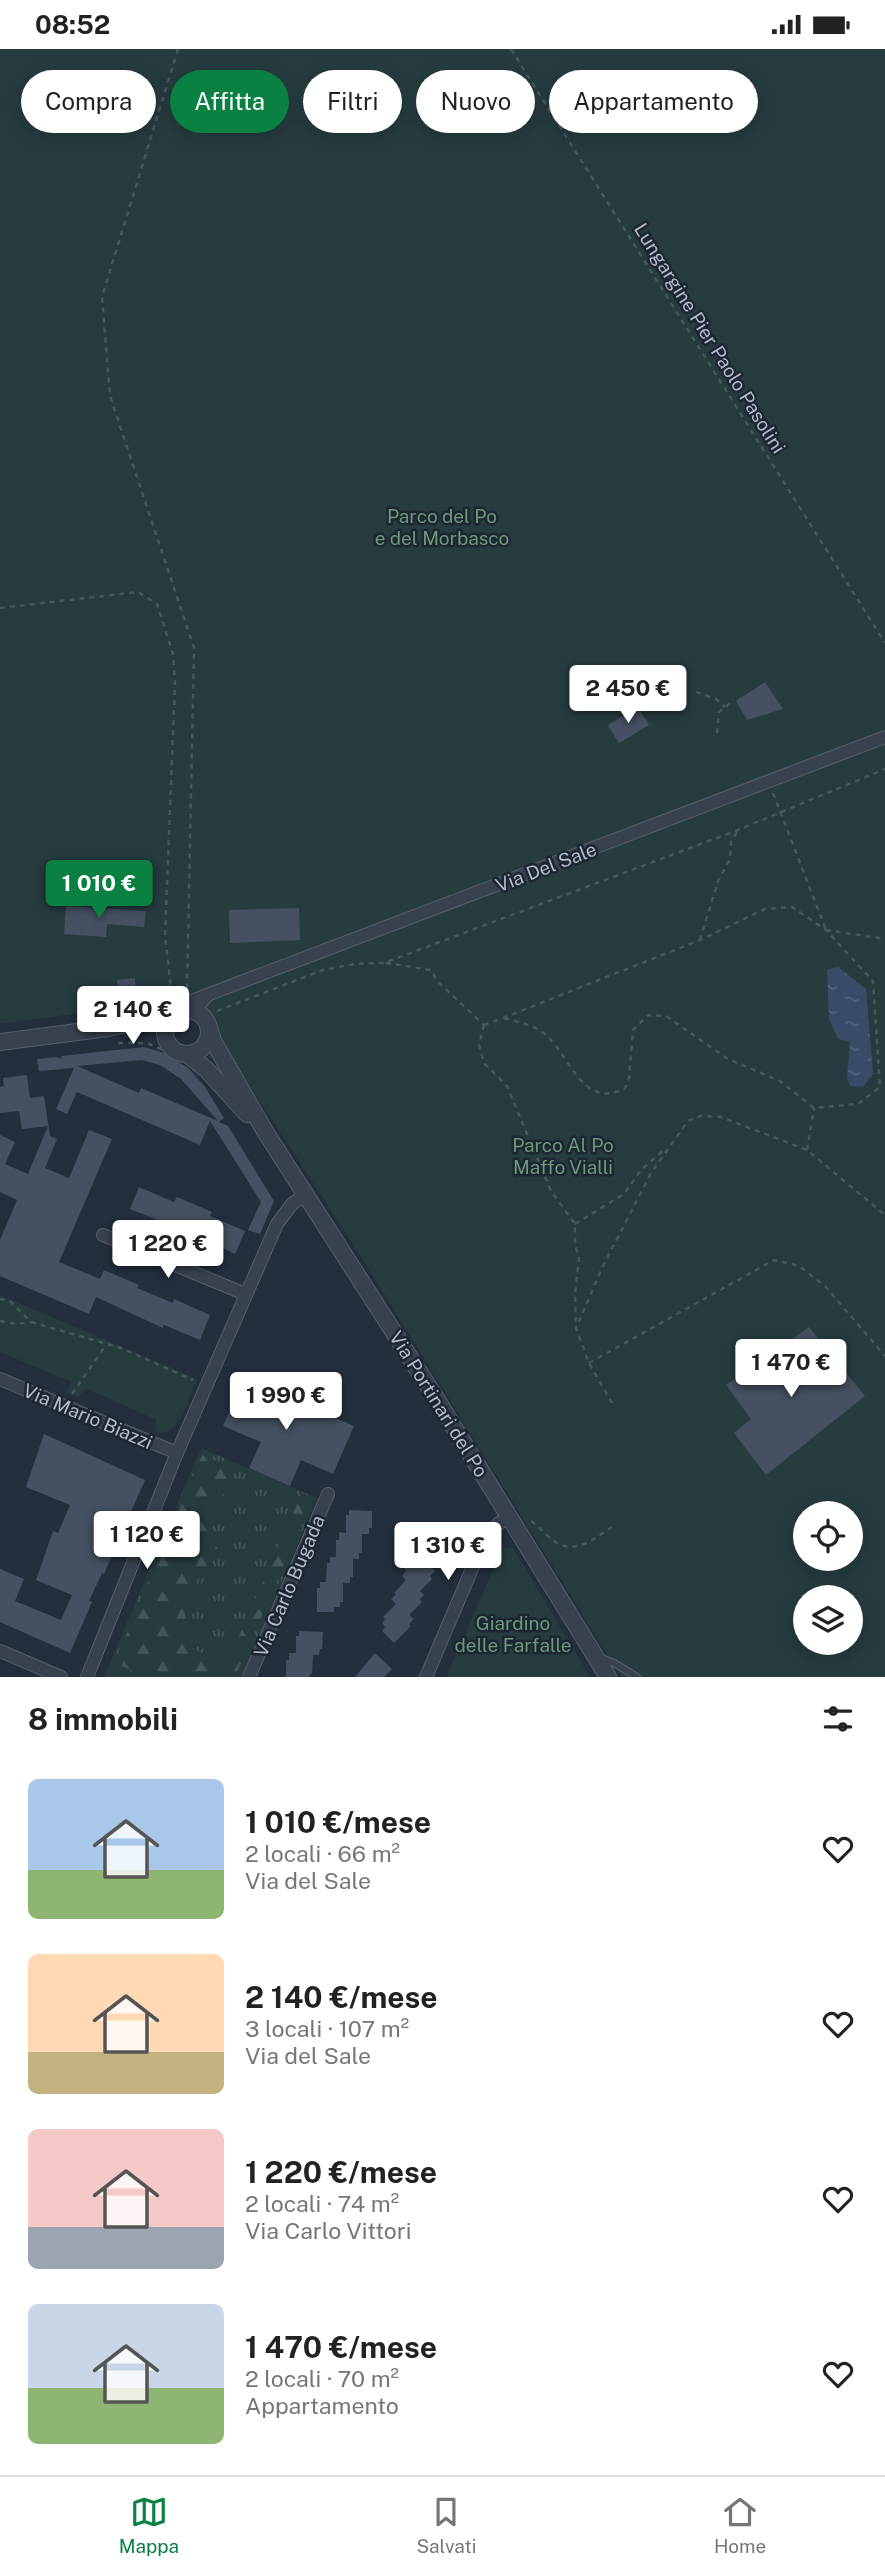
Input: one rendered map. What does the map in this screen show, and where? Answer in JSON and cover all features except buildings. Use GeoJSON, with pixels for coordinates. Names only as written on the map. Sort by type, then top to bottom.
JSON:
{"type":"FeatureCollection","features":[{"type":"Feature","properties":{"kind":"street","name":"Via Del Sale"},"geometry":{"type":"LineString","coordinates":[[207,996],[885,737]]}},
{"type":"Feature","properties":{"kind":"street"},"geometry":{"type":"LineString","coordinates":[[176,1050],[166,1029],[168,1022],[182,1010],[207,996]]}},
{"type":"Feature","properties":{"kind":"street"},"geometry":{"type":"LineString","coordinates":[[207,996],[195,1010],[208,1020]]}},
{"type":"Feature","properties":{"kind":"street"},"geometry":{"type":"LineString","coordinates":[[103,1029],[182,1010],[208,1020]]}},
{"type":"Feature","properties":{"kind":"street"},"geometry":{"type":"LineString","coordinates":[[0,1042],[103,1029],[147,1028],[159,1033],[176,1050],[200,1050],[208,1039],[208,1020]]}},
{"type":"Feature","properties":{"kind":"street","name":"Via Portinari del Po"},"geometry":{"type":"LineString","coordinates":[[208,1020],[213,1041],[266,1133],[435,1395],[608,1677]]}},
{"type":"Feature","properties":{"kind":"street","name":"Via Portinari del Po"},"geometry":{"type":"LineString","coordinates":[[176,1050],[207,1070],[266,1133]]}},
{"type":"Feature","properties":{"kind":"street"},"geometry":{"type":"LineString","coordinates":[[87,1677],[177,1453],[245,1294],[277,1224],[292,1204],[306,1194]]}},
{"type":"Feature","properties":{"kind":"street"},"geometry":{"type":"LineString","coordinates":[[103,1235],[245,1294]]}},
{"type":"Feature","properties":{"kind":"street","name":"Via Mario Biazzi"},"geometry":{"type":"LineString","coordinates":[[0,1379],[177,1453]]}},
{"type":"Feature","properties":{"kind":"street","name":"Via Carlo Bugada"},"geometry":{"type":"LineString","coordinates":[[249,1677],[328,1494]]}},
{"type":"Feature","properties":{"kind":"street"},"geometry":{"type":"LineString","coordinates":[[426,1677],[483,1543],[498,1524],[509,1516]]}},
{"type":"Feature","properties":{"kind":"street"},"geometry":{"type":"LineString","coordinates":[[0,1651],[61,1677]]}},
{"type":"Feature","properties":{"kind":"lane"},"geometry":{"type":"LineString","coordinates":[[594,1655],[637,1677]]}},
{"type":"Feature","properties":{"kind":"path"},"geometry":{"type":"LineString","coordinates":[[178,49],[102,297],[110,396],[194,648],[182,1010]]}},
{"type":"Feature","properties":{"kind":"path","name":"Lungargine Pier Paolo Pasolini"},"geometry":{"type":"LineString","coordinates":[[511,49],[885,643]]}},
{"type":"Feature","properties":{"kind":"path"},"geometry":{"type":"LineString","coordinates":[[0,608],[138,592],[157,604],[173,654],[174,668],[165,935],[172,1001],[182,1010]]}},
{"type":"Feature","properties":{"kind":"path"},"geometry":{"type":"LineString","coordinates":[[696,692],[716,699],[725,707]]}},
{"type":"Feature","properties":{"kind":"path"},"geometry":{"type":"LineString","coordinates":[[717,733],[719,712],[734,700]]}},
{"type":"Feature","properties":{"kind":"path"},"geometry":{"type":"LineString","coordinates":[[384,963],[738,830],[885,769]]}},
{"type":"Feature","properties":{"kind":"path"},"geometry":{"type":"LineString","coordinates":[[769,783],[826,930]]}},
{"type":"Feature","properties":{"kind":"path"},"geometry":{"type":"LineString","coordinates":[[700,940],[718,881],[730,859],[731,842],[738,830]]}},
{"type":"Feature","properties":{"kind":"path"},"geometry":{"type":"LineString","coordinates":[[484,1025],[503,1017],[700,940],[765,909],[793,907],[826,930],[873,981],[880,1087],[858,1104],[814,1108],[780,1081],[728,1059],[666,1016],[648,1015],[633,1030],[629,1078],[625,1088],[613,1095],[596,1093],[579,1079],[547,1036],[526,1024],[503,1017]]}},
{"type":"Feature","properties":{"kind":"path"},"geometry":{"type":"LineString","coordinates":[[826,930],[885,939]]}},
{"type":"Feature","properties":{"kind":"path"},"geometry":{"type":"LineString","coordinates":[[208,1020],[217,1010],[323,969],[384,963],[431,970],[437,981],[484,1025]]}},
{"type":"Feature","properties":{"kind":"path"},"geometry":{"type":"LineString","coordinates":[[484,1025],[479,1045],[484,1063],[507,1086],[551,1191],[575,1224],[575,1243],[579,1259],[575,1293],[576,1328],[589,1363],[612,1403]]}},
{"type":"Feature","properties":{"kind":"path"},"geometry":{"type":"LineString","coordinates":[[103,1029],[100,1045],[147,1043],[176,1050]]}},
{"type":"Feature","properties":{"kind":"path"},"geometry":{"type":"LineString","coordinates":[[807,1150],[814,1108]]}},
{"type":"Feature","properties":{"kind":"path"},"geometry":{"type":"LineString","coordinates":[[576,1328],[651,1173],[688,1121],[700,1117],[721,1117],[807,1150],[885,1215]]}},
{"type":"Feature","properties":{"kind":"path"},"geometry":{"type":"LineString","coordinates":[[575,1224],[624,1194],[641,1170],[671,1144]]}},
{"type":"Feature","properties":{"kind":"path"},"geometry":{"type":"LineString","coordinates":[[589,1363],[774,1260],[799,1266],[825,1286],[885,1356]]}},
{"type":"Feature","properties":{"kind":"path"},"geometry":{"type":"LineString","coordinates":[[0,1299],[10,1301],[31,1322]]}},
{"type":"Feature","properties":{"kind":"path"},"geometry":{"type":"LineString","coordinates":[[0,1321],[17,1324],[31,1322],[121,1348],[206,1386]]}},
{"type":"Feature","properties":{"kind":"path"},"geometry":{"type":"LineString","coordinates":[[67,1407],[72,1394],[106,1345]]}},
{"type":"Feature","properties":{"kind":"path"},"geometry":{"type":"LineString","coordinates":[[509,1516],[525,1516],[555,1542],[569,1547],[583,1545],[612,1527]]}},
{"type":"Feature","properties":{"kind":"green space","name":"Parco del Po e del Morbasco"},"geometry":{"type":"Polygon","coordinates":[[[0,49],[885,49],[885,1677],[621,1677],[365,1263],[234,1061],[206,1013],[181,1006],[65,1015],[0,1024],[0,49]]]}},
{"type":"Feature","properties":{"kind":"green space"},"geometry":{"type":"Polygon","coordinates":[[[0,1295],[197,1379],[177,1423],[164,1432],[155,1432],[156,1420],[86,1388],[78,1397],[67,1392],[71,1382],[0,1352],[0,1295]]]}},
{"type":"Feature","properties":{"kind":"green space"},"geometry":{"type":"Polygon","coordinates":[[[201,1448],[317,1498],[241,1677],[104,1677],[201,1448]]]}},
{"type":"Feature","properties":{"kind":"green space"},"geometry":{"type":"Polygon","coordinates":[[[202,1455],[227,1466],[230,1485],[202,1522],[219,1551],[183,1603],[192,1649],[227,1663],[302,1493],[313,1498],[235,1677],[145,1677],[122,1666],[120,1649],[202,1455]]]}},
{"type":"Feature","properties":{"kind":"green space","name":"Giardino delle Farfalle"},"geometry":{"type":"Polygon","coordinates":[[[505,1548],[513,1548],[590,1677],[446,1677],[505,1548]]]}},
{"type":"Feature","properties":{"kind":"water"},"geometry":{"type":"Polygon","coordinates":[[[838,967],[866,989],[873,1074],[863,1087],[850,1086],[847,1078],[850,1042],[838,1039],[829,1019],[827,970],[838,967]]]}},
{"type":"Feature","properties":{"kind":"park label","name":"Parco Al Po Maffo Vialli"},"geometry":{"type":"Point","coordinates":[563,1156]}}]}
